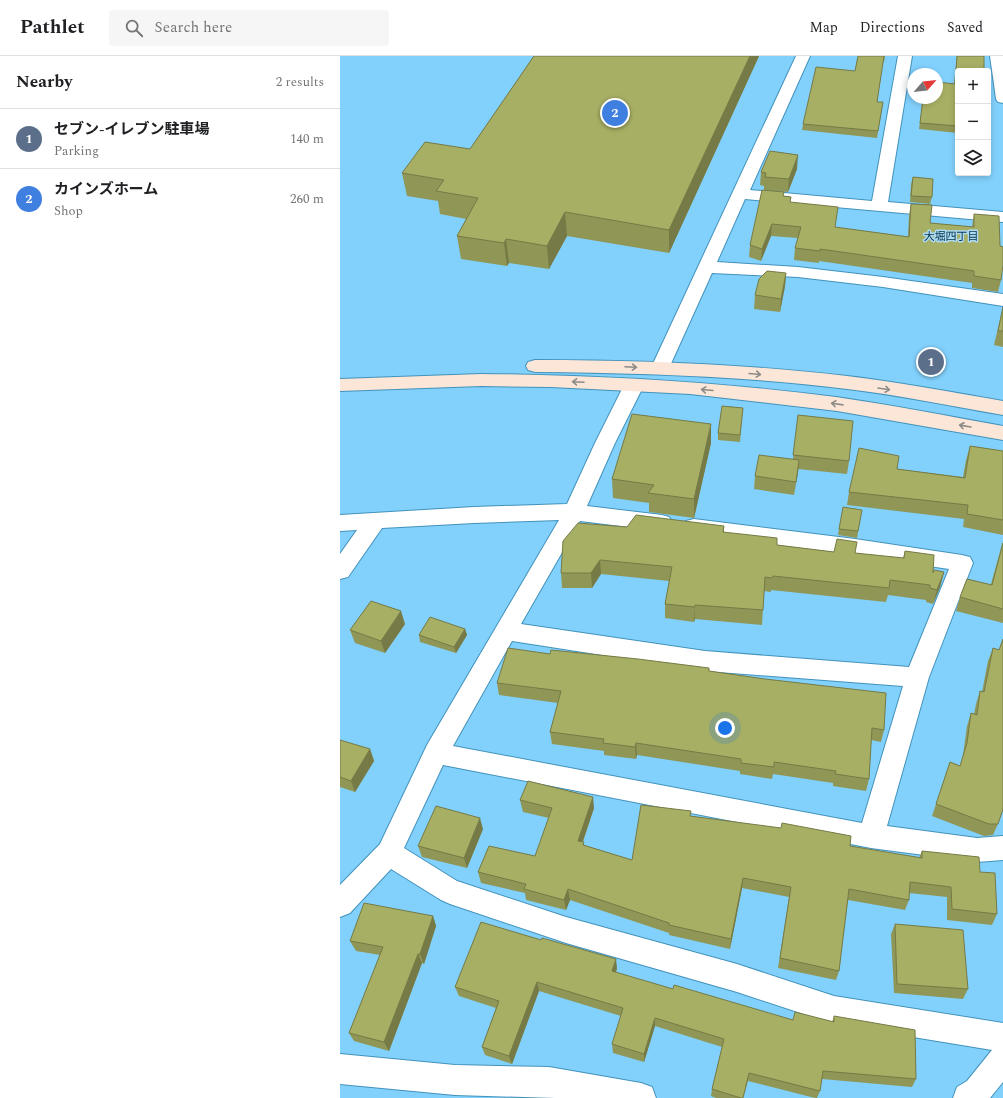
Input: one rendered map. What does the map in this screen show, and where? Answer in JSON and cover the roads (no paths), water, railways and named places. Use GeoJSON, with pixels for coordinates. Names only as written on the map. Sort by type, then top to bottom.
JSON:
{"type":"FeatureCollection","features":[{"type":"Feature","properties":{"kind":"street"},"geometry":{"type":"LineString","coordinates":[[660,368],[803,56]]}},
{"type":"Feature","properties":{"kind":"street"},"geometry":{"type":"LineString","coordinates":[[879,206],[905,56]]}},
{"type":"Feature","properties":{"kind":"street"},"geometry":{"type":"LineString","coordinates":[[997,56],[1003,99]]}},
{"type":"Feature","properties":{"kind":"street"},"geometry":{"type":"LineString","coordinates":[[740,194],[1003,216]]}},
{"type":"Feature","properties":{"kind":"street"},"geometry":{"type":"LineString","coordinates":[[707,267],[798,272],[883,282],[1003,300]]}},
{"type":"Feature","properties":{"kind":"street"},"geometry":{"type":"LineString","coordinates":[[340,372],[483,366],[598,366],[720,371],[828,380],[1003,408]]}},
{"type":"Feature","properties":{"kind":"street"},"geometry":{"type":"LineString","coordinates":[[340,385],[481,380],[634,384],[743,393],[837,404],[1003,433]]}},
{"type":"Feature","properties":{"kind":"street"},"geometry":{"type":"LineString","coordinates":[[340,904],[389,853],[436,753],[574,512],[605,443],[634,384]]}},
{"type":"Feature","properties":{"kind":"street"},"geometry":{"type":"LineString","coordinates":[[340,523],[376,520],[574,512],[848,546],[962,563],[917,678],[871,836]]}},
{"type":"Feature","properties":{"kind":"street"},"geometry":{"type":"LineString","coordinates":[[340,571],[376,520]]}},
{"type":"Feature","properties":{"kind":"street"},"geometry":{"type":"LineString","coordinates":[[506,631],[705,661],[917,678]]}},
{"type":"Feature","properties":{"kind":"street"},"geometry":{"type":"LineString","coordinates":[[436,753],[871,836],[977,850],[1003,848]]}},
{"type":"Feature","properties":{"kind":"street"},"geometry":{"type":"LineString","coordinates":[[389,853],[450,891],[566,930],[737,978],[834,1010],[1003,1036]]}},
{"type":"Feature","properties":{"kind":"street"},"geometry":{"type":"LineString","coordinates":[[968,1098],[977,1091],[1003,1059]]}},
{"type":"Feature","properties":{"kind":"street"},"geometry":{"type":"LineString","coordinates":[[340,1069],[455,1080],[549,1082],[641,1098]]}},
{"type":"Feature","properties":{"kind":"place","name":"カインズホーム"},"geometry":{"type":"Point","coordinates":[615,113]}},
{"type":"Feature","properties":{"kind":"place","name":"セブン-イレブン駐車場"},"geometry":{"type":"Point","coordinates":[931,362]}},
{"type":"Feature","properties":{"kind":"district","name":"大堀四丁目"},"geometry":{"type":"Point","coordinates":[951,236]}}]}
